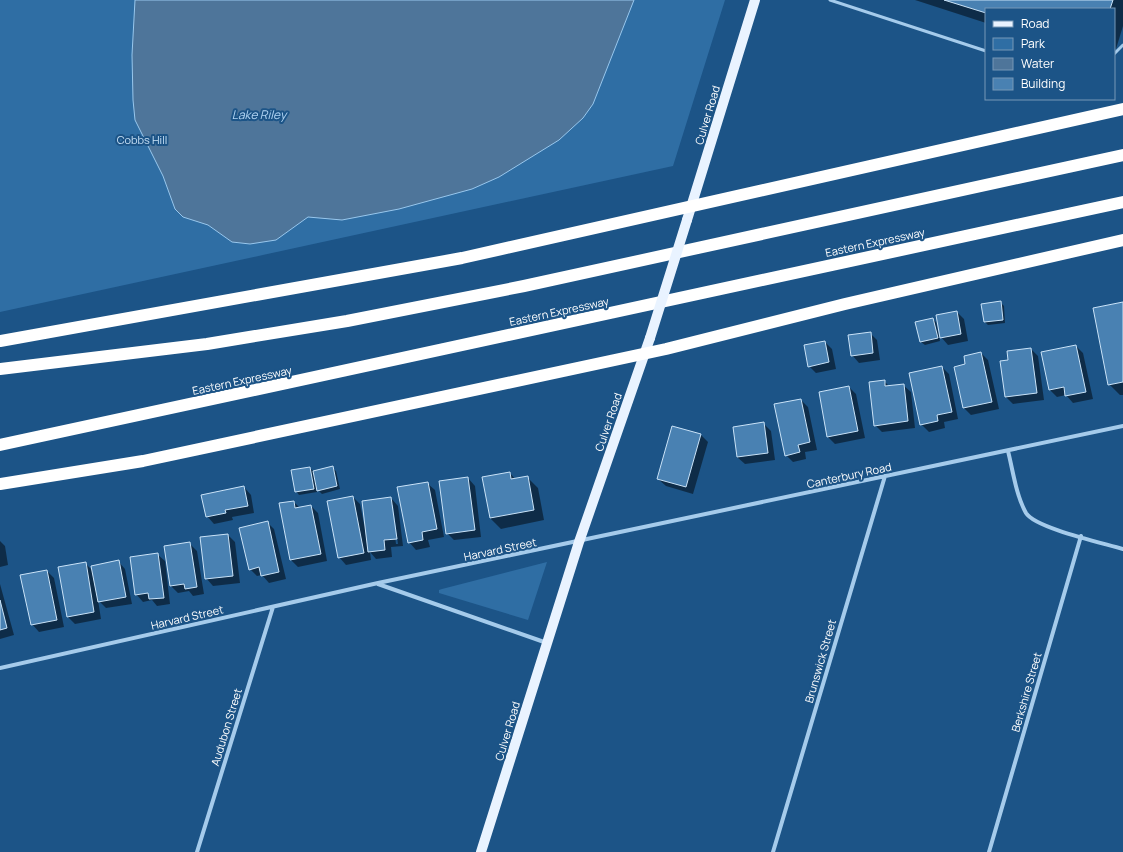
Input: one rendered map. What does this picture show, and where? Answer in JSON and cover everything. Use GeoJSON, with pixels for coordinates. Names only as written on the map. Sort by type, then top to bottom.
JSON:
{"type":"FeatureCollection","features":[{"type":"Feature","properties":{"kind":"highway"},"geometry":{"type":"LineString","coordinates":[[0,341],[444,262],[1123,109]]}},
{"type":"Feature","properties":{"kind":"highway"},"geometry":{"type":"LineString","coordinates":[[0,369],[200,345],[347,321],[524,286],[1123,155]]}},
{"type":"Feature","properties":{"kind":"highway","name":"Eastern Expressway"},"geometry":{"type":"LineString","coordinates":[[0,445],[1123,202]]}},
{"type":"Feature","properties":{"kind":"highway"},"geometry":{"type":"LineString","coordinates":[[0,484],[143,461],[644,354],[845,304],[1123,240]]}},
{"type":"Feature","properties":{"kind":"main road","name":"Culver Road"},"geometry":{"type":"LineString","coordinates":[[481,852],[579,542],[650,338],[688,220],[755,0]]}},
{"type":"Feature","properties":{"kind":"street","name":"Canterbury Road"},"geometry":{"type":"LineString","coordinates":[[579,542],[1123,426]]}},
{"type":"Feature","properties":{"kind":"street"},"geometry":{"type":"LineString","coordinates":[[1008,450],[1020,500],[1030,518],[1046,526],[1123,549]]}},
{"type":"Feature","properties":{"kind":"street","name":"Brunswick Street"},"geometry":{"type":"LineString","coordinates":[[773,852],[885,476]]}},
{"type":"Feature","properties":{"kind":"street","name":"Berkshire Street"},"geometry":{"type":"LineString","coordinates":[[988,852],[1081,536]]}},
{"type":"Feature","properties":{"kind":"street","name":"Harvard Street"},"geometry":{"type":"LineString","coordinates":[[0,668],[378,583],[579,542]]}},
{"type":"Feature","properties":{"kind":"street"},"geometry":{"type":"LineString","coordinates":[[378,583],[547,643]]}},
{"type":"Feature","properties":{"kind":"street","name":"Audubon Street"},"geometry":{"type":"LineString","coordinates":[[197,852],[273,607]]}},
{"type":"Feature","properties":{"kind":"lane"},"geometry":{"type":"LineString","coordinates":[[831,0],[985,51]]}},
{"type":"Feature","properties":{"kind":"lane"},"geometry":{"type":"LineString","coordinates":[[1115,53],[1123,45]]}},
{"type":"Feature","properties":{"kind":"green space","name":"Cobbs Hill"},"geometry":{"type":"Polygon","coordinates":[[[0,0],[725,0],[673,166],[0,312],[0,0]]]}},
{"type":"Feature","properties":{"kind":"green space"},"geometry":{"type":"Polygon","coordinates":[[[547,562],[528,620],[439,593],[439,590],[442,589],[547,562]]]}},
{"type":"Feature","properties":{"kind":"water","name":"Lake Riley"},"geometry":{"type":"Polygon","coordinates":[[[135,0],[634,0],[593,104],[583,118],[559,140],[499,177],[472,189],[399,209],[342,220],[308,217],[276,240],[250,244],[232,242],[208,225],[183,217],[175,209],[163,176],[135,120],[132,55],[135,0]]]}},
{"type":"Feature","properties":{"kind":"building"},"geometry":{"type":"Polygon","coordinates":[[[944,0],[1113,0],[1110,8],[985,8],[985,13],[944,0]]]}},
{"type":"Feature","properties":{"kind":"building"},"geometry":{"type":"Polygon","coordinates":[[[1001,301],[1003,320],[984,322],[981,304],[1001,301]]]}},
{"type":"Feature","properties":{"kind":"building"},"geometry":{"type":"Polygon","coordinates":[[[1123,302],[1123,382],[1108,385],[1093,308],[1123,302]]]}},
{"type":"Feature","properties":{"kind":"building"},"geometry":{"type":"Polygon","coordinates":[[[957,311],[961,334],[940,338],[936,315],[957,311]]]}},
{"type":"Feature","properties":{"kind":"building"},"geometry":{"type":"Polygon","coordinates":[[[933,318],[938,338],[920,342],[915,322],[933,318]]]}},
{"type":"Feature","properties":{"kind":"building"},"geometry":{"type":"Polygon","coordinates":[[[871,332],[873,353],[851,356],[848,335],[871,332]]]}},
{"type":"Feature","properties":{"kind":"building"},"geometry":{"type":"Polygon","coordinates":[[[825,341],[829,362],[808,367],[804,345],[825,341]]]}},
{"type":"Feature","properties":{"kind":"building"},"geometry":{"type":"Polygon","coordinates":[[[1076,345],[1086,392],[1065,396],[1064,387],[1049,390],[1041,352],[1076,345]]]}},
{"type":"Feature","properties":{"kind":"building"},"geometry":{"type":"Polygon","coordinates":[[[1031,348],[1037,393],[1005,397],[1000,361],[1008,360],[1007,351],[1031,348]]]}},
{"type":"Feature","properties":{"kind":"building"},"geometry":{"type":"Polygon","coordinates":[[[981,352],[992,402],[963,408],[954,367],[965,364],[964,356],[981,352]]]}},
{"type":"Feature","properties":{"kind":"building"},"geometry":{"type":"Polygon","coordinates":[[[942,366],[952,412],[937,415],[938,421],[920,425],[909,373],[942,366]]]}},
{"type":"Feature","properties":{"kind":"building"},"geometry":{"type":"Polygon","coordinates":[[[885,380],[885,386],[904,384],[908,421],[874,426],[869,382],[885,380]]]}},
{"type":"Feature","properties":{"kind":"building"},"geometry":{"type":"Polygon","coordinates":[[[849,386],[858,431],[827,437],[819,392],[849,386]]]}},
{"type":"Feature","properties":{"kind":"building"},"geometry":{"type":"Polygon","coordinates":[[[801,399],[810,442],[798,445],[800,452],[785,456],[774,404],[801,399]]]}},
{"type":"Feature","properties":{"kind":"building"},"geometry":{"type":"Polygon","coordinates":[[[764,422],[768,453],[737,457],[733,427],[764,422]]]}},
{"type":"Feature","properties":{"kind":"building"},"geometry":{"type":"Polygon","coordinates":[[[672,426],[701,434],[686,487],[657,479],[672,426]]]}},
{"type":"Feature","properties":{"kind":"building"},"geometry":{"type":"Polygon","coordinates":[[[333,466],[337,486],[317,491],[313,471],[333,466]]]}},
{"type":"Feature","properties":{"kind":"building"},"geometry":{"type":"Polygon","coordinates":[[[310,467],[314,489],[295,492],[291,470],[310,467]]]}},
{"type":"Feature","properties":{"kind":"building"},"geometry":{"type":"Polygon","coordinates":[[[510,472],[511,479],[528,476],[534,510],[490,518],[482,477],[510,472]]]}},
{"type":"Feature","properties":{"kind":"building"},"geometry":{"type":"Polygon","coordinates":[[[468,477],[475,530],[446,534],[439,481],[468,477]]]}},
{"type":"Feature","properties":{"kind":"building"},"geometry":{"type":"Polygon","coordinates":[[[428,482],[437,529],[422,532],[423,540],[408,543],[397,487],[428,482]]]}},
{"type":"Feature","properties":{"kind":"building"},"geometry":{"type":"Polygon","coordinates":[[[244,486],[248,506],[225,510],[226,513],[206,517],[201,495],[244,486]]]}},
{"type":"Feature","properties":{"kind":"building"},"geometry":{"type":"Polygon","coordinates":[[[353,496],[364,553],[338,558],[327,501],[353,496]]]}},
{"type":"Feature","properties":{"kind":"building"},"geometry":{"type":"Polygon","coordinates":[[[391,497],[397,539],[384,540],[385,550],[368,552],[362,501],[391,497]]]}},
{"type":"Feature","properties":{"kind":"building"},"geometry":{"type":"Polygon","coordinates":[[[294,501],[295,508],[311,505],[321,554],[290,560],[279,503],[294,501]]]}},
{"type":"Feature","properties":{"kind":"building"},"geometry":{"type":"Polygon","coordinates":[[[268,521],[279,572],[261,576],[259,567],[249,570],[239,528],[268,521]]]}},
{"type":"Feature","properties":{"kind":"building"},"geometry":{"type":"Polygon","coordinates":[[[228,534],[233,576],[205,579],[200,537],[228,534]]]}},
{"type":"Feature","properties":{"kind":"building"},"geometry":{"type":"Polygon","coordinates":[[[190,542],[197,587],[185,589],[184,584],[170,586],[164,546],[190,542]]]}},
{"type":"Feature","properties":{"kind":"building"},"geometry":{"type":"Polygon","coordinates":[[[158,553],[164,598],[149,599],[148,593],[135,595],[130,557],[158,553]]]}},
{"type":"Feature","properties":{"kind":"building"},"geometry":{"type":"Polygon","coordinates":[[[119,560],[126,597],[98,602],[91,566],[119,560]]]}},
{"type":"Feature","properties":{"kind":"building"},"geometry":{"type":"Polygon","coordinates":[[[86,562],[94,612],[67,617],[58,567],[86,562]]]}},
{"type":"Feature","properties":{"kind":"building"},"geometry":{"type":"Polygon","coordinates":[[[47,570],[57,620],[31,625],[20,575],[47,570]]]}},
{"type":"Feature","properties":{"kind":"building"},"geometry":{"type":"Polygon","coordinates":[[[0,600],[7,628],[0,630],[0,600]]]}}]}
